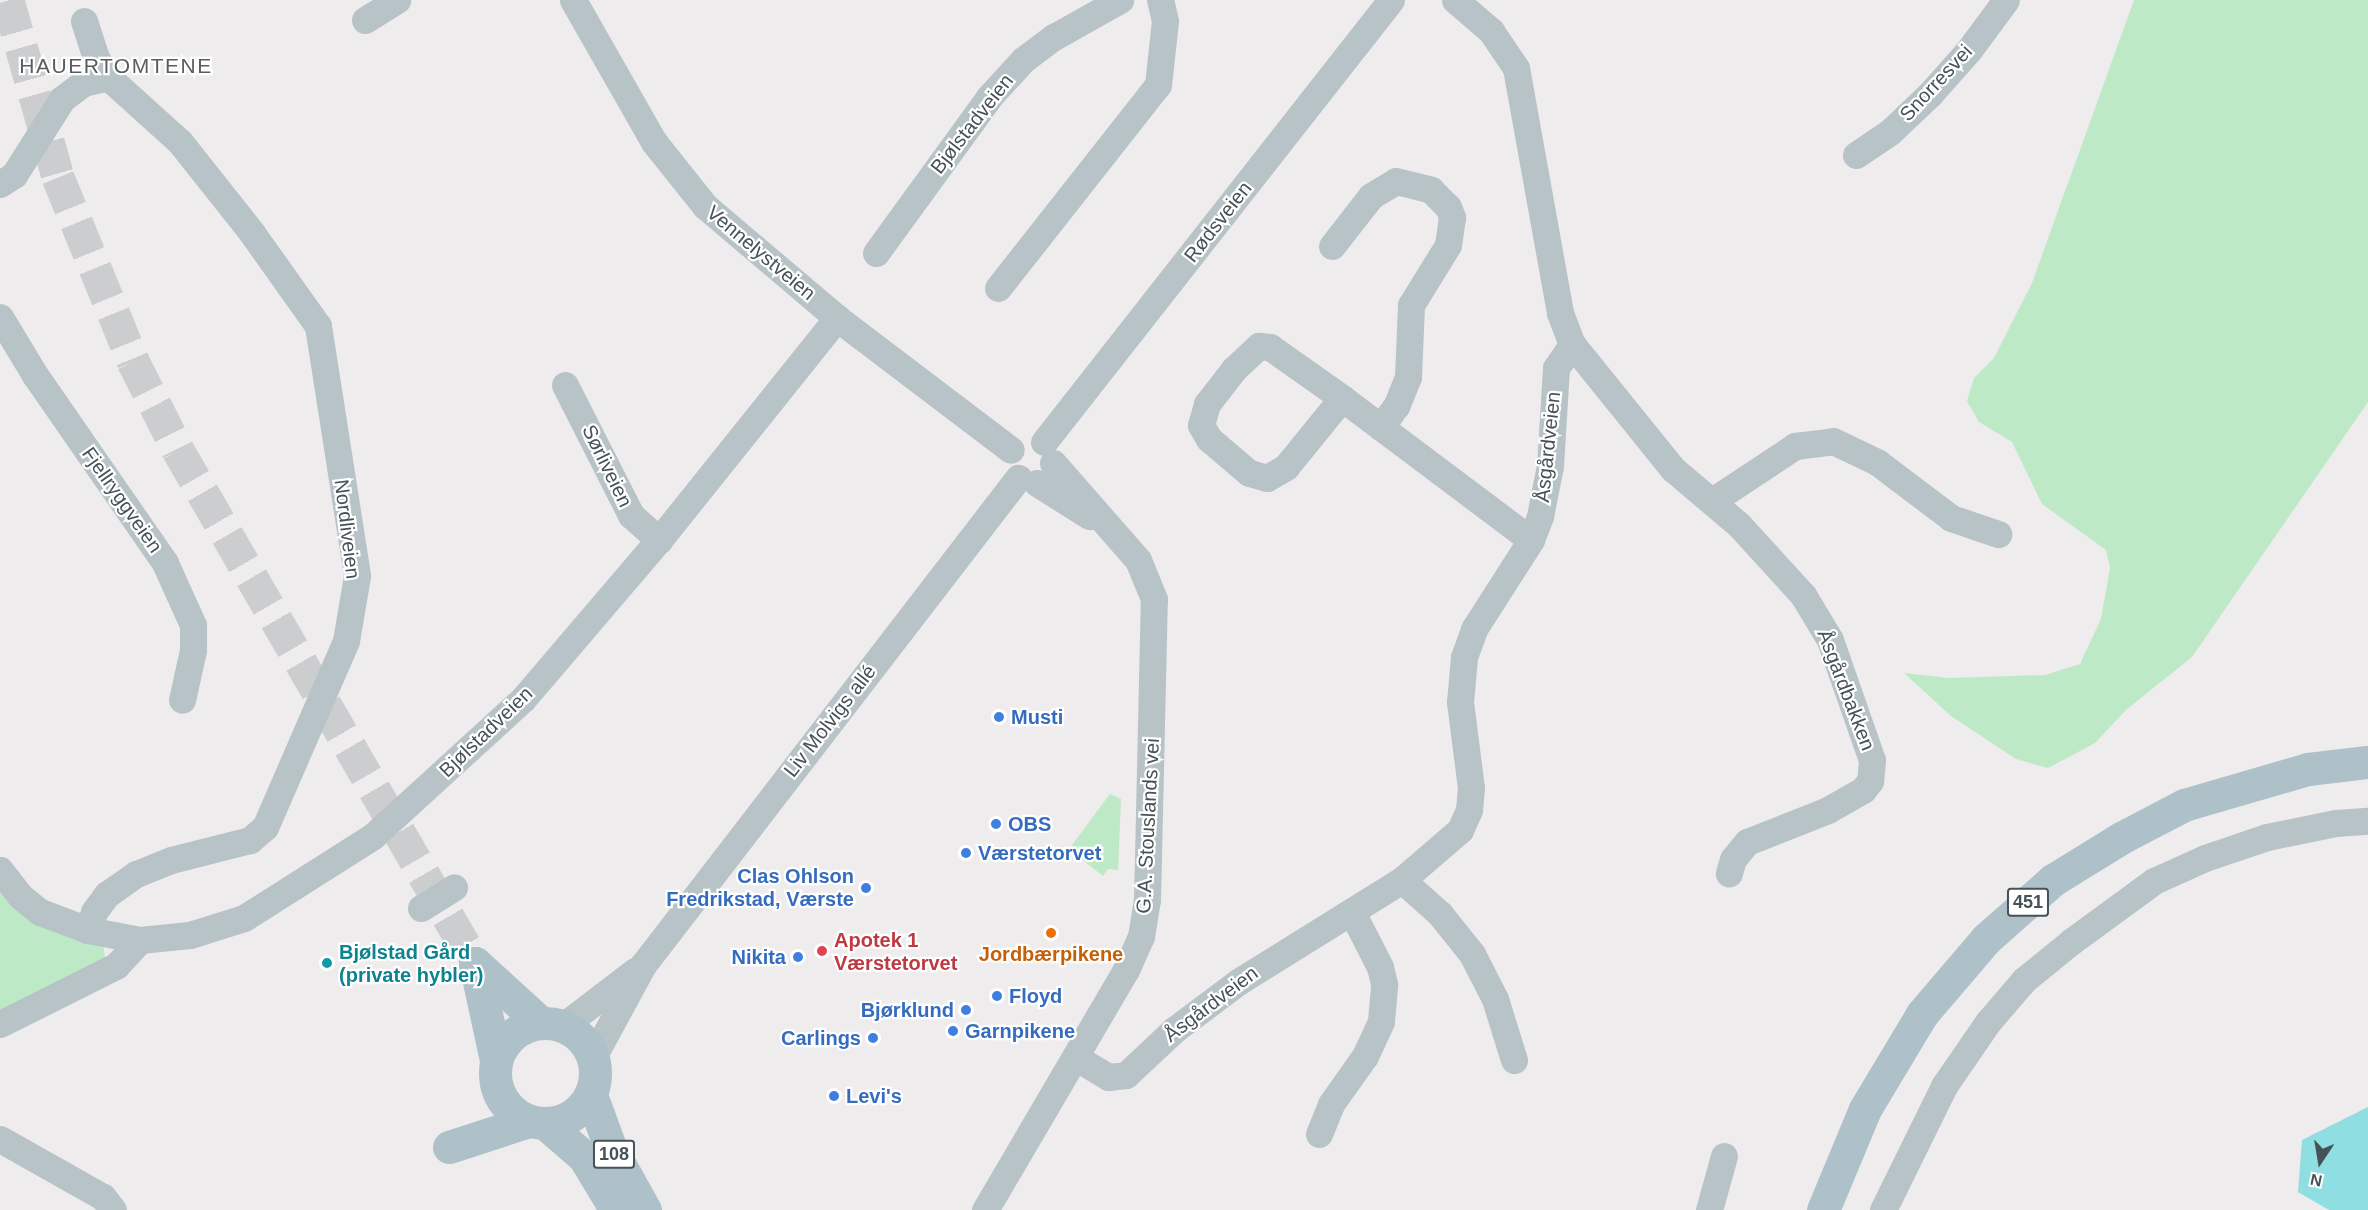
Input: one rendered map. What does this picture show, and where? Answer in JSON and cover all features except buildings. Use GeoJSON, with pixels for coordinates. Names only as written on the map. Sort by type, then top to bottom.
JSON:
{"type":"FeatureCollection","features":[{"type":"Feature","properties":{"kind":"main road","name":"451"},"geometry":{"type":"LineString","coordinates":[[1823,1210],[1865,1108],[1922,1014],[1986,939],[2053,880],[2121,838],[2184,805],[2308,769],[2368,762]]}},
{"type":"Feature","properties":{"kind":"main road","name":"108"},"geometry":{"type":"LineString","coordinates":[[616,1210],[584,1157],[537,1122],[509,1108],[497,1074],[476,963],[552,1024],[577,1034],[593,1057],[595,1076],[591,1095],[610,1147],[645,1210]]}},
{"type":"Feature","properties":{"kind":"main road"},"geometry":{"type":"LineString","coordinates":[[552,1024],[513,1034],[497,1074],[449,1147],[577,1113],[591,1095]]}},
{"type":"Feature","properties":{"kind":"street"},"geometry":{"type":"LineString","coordinates":[[365,20],[397,0]]}},
{"type":"Feature","properties":{"kind":"street","name":"Vennelystveien"},"geometry":{"type":"LineString","coordinates":[[573,0],[674,171],[705,206],[837,318],[1011,450],[1029,438],[1038,466]]}},
{"type":"Feature","properties":{"kind":"street","name":"Bjølstadveien"},"geometry":{"type":"LineString","coordinates":[[876,253],[990,96],[1023,60],[1054,37],[1120,0]]}},
{"type":"Feature","properties":{"kind":"street"},"geometry":{"type":"LineString","coordinates":[[998,288],[1158,85],[1165,21],[1160,0]]}},
{"type":"Feature","properties":{"kind":"street","name":"Rødsveien"},"geometry":{"type":"LineString","coordinates":[[1038,466],[1390,0]]}},
{"type":"Feature","properties":{"kind":"street"},"geometry":{"type":"LineString","coordinates":[[1455,0],[1491,31],[1516,68],[1560,313],[1572,344]]}},
{"type":"Feature","properties":{"kind":"street","name":"Snorresvei"},"geometry":{"type":"LineString","coordinates":[[1856,155],[1890,132],[1930,94],[1969,50],[2006,0]]}},
{"type":"Feature","properties":{"kind":"street","name":"Nordliveien"},"geometry":{"type":"LineString","coordinates":[[84,21],[96,58],[108,77],[180,142],[252,233],[318,326],[357,576],[346,641],[265,827],[250,840],[171,860],[136,874],[107,894],[94,912],[88,930]]}},
{"type":"Feature","properties":{"kind":"street"},"geometry":{"type":"LineString","coordinates":[[0,184],[14,175],[62,99],[83,83],[108,77]]}},
{"type":"Feature","properties":{"kind":"street"},"geometry":{"type":"LineString","coordinates":[[1332,246],[1371,196],[1396,181],[1431,190],[1448,207],[1452,217],[1448,245],[1411,305],[1408,377],[1396,406],[1381,427]]}},
{"type":"Feature","properties":{"kind":"street","name":"Fjellryggveien"},"geometry":{"type":"LineString","coordinates":[[0,317],[35,375],[165,563],[193,625],[193,650],[182,700]]}},
{"type":"Feature","properties":{"kind":"street","name":"Bjølstadveien"},"geometry":{"type":"LineString","coordinates":[[0,870],[20,896],[40,912],[88,930],[140,939],[190,934],[244,918],[373,836],[523,699],[659,540],[837,318]]}},
{"type":"Feature","properties":{"kind":"street","name":"Åsgårdbakken"},"geometry":{"type":"LineString","coordinates":[[1572,344],[1672,469],[1712,501],[1786,575],[1817,616],[1844,675],[1873,771],[1870,781],[1853,797],[1747,842],[1733,859],[1729,873]]}},
{"type":"Feature","properties":{"kind":"street","name":"Åsgårdveien"},"geometry":{"type":"LineString","coordinates":[[1075,1057],[1108,1077],[1126,1075],[1174,1030],[1238,982],[1402,880],[1451,840],[1465,820],[1471,788],[1460,702],[1464,657],[1474,629],[1531,540],[1547,489],[1556,368],[1572,344]]}},
{"type":"Feature","properties":{"kind":"street"},"geometry":{"type":"LineString","coordinates":[[1342,398],[1286,467],[1266,478],[1250,473],[1209,440],[1201,425],[1207,404],[1234,369],[1259,346],[1282,354],[1342,398],[1381,427],[1531,540]]}},
{"type":"Feature","properties":{"kind":"street","name":"Sørliveien"},"geometry":{"type":"LineString","coordinates":[[565,385],[631,515],[659,540]]}},
{"type":"Feature","properties":{"kind":"street"},"geometry":{"type":"LineString","coordinates":[[1712,501],[1795,446],[1833,441],[1877,462],[1951,518],[1998,534]]}},
{"type":"Feature","properties":{"kind":"street","name":"G.A. Stouslands vei"},"geometry":{"type":"LineString","coordinates":[[985,1210],[1136,951],[1146,902],[1154,598],[1138,560],[1106,524],[1038,466]]}},
{"type":"Feature","properties":{"kind":"street","name":"Liv Molvigs allé"},"geometry":{"type":"LineString","coordinates":[[593,1057],[643,965],[1038,466]]}},
{"type":"Feature","properties":{"kind":"street"},"geometry":{"type":"LineString","coordinates":[[1883,1210],[1944,1086],[1995,1013],[2024,980],[2056,954],[2154,881],[2205,858],[2267,837],[2336,823],[2368,821]]}},
{"type":"Feature","properties":{"kind":"street"},"geometry":{"type":"LineString","coordinates":[[1402,880],[1440,914],[1472,954],[1495,999],[1514,1060]]}},
{"type":"Feature","properties":{"kind":"street"},"geometry":{"type":"LineString","coordinates":[[421,908],[454,887]]}},
{"type":"Feature","properties":{"kind":"street"},"geometry":{"type":"LineString","coordinates":[[1319,1134],[1331,1104],[1365,1056],[1381,1021],[1384,984],[1380,967],[1352,912]]}},
{"type":"Feature","properties":{"kind":"street"},"geometry":{"type":"LineString","coordinates":[[0,1024],[116,966],[140,939]]}},
{"type":"Feature","properties":{"kind":"street","name":"Liv Molvigs allé"},"geometry":{"type":"LineString","coordinates":[[552,1024],[643,965]]}},
{"type":"Feature","properties":{"kind":"street"},"geometry":{"type":"LineString","coordinates":[[0,1139],[104,1197],[113,1210]]}},
{"type":"Feature","properties":{"kind":"street"},"geometry":{"type":"LineString","coordinates":[[1709,1210],[1724,1156]]}},
{"type":"Feature","properties":{"kind":"green space"},"geometry":{"type":"Polygon","coordinates":[[[2134,0],[2368,0],[2368,402],[2192,657],[2127,709],[2095,743],[2048,768],[2016,759],[1951,716],[1904,673],[1948,678],[2045,675],[2080,664],[2101,619],[2110,568],[2106,550],[2042,504],[2012,442],[1979,422],[1967,401],[1974,378],[1994,358],[2032,283],[2134,0]]]}},
{"type":"Feature","properties":{"kind":"green space"},"geometry":{"type":"Polygon","coordinates":[[[1110,794],[1121,799],[1118,870],[1108,869],[1103,876],[1069,849],[1110,794]]]}},
{"type":"Feature","properties":{"kind":"green space"},"geometry":{"type":"Polygon","coordinates":[[[0,886],[103,943],[106,965],[0,1013],[0,886]]]}},
{"type":"Feature","properties":{"kind":"water"},"geometry":{"type":"Polygon","coordinates":[[[2368,1107],[2368,1210],[2329,1210],[2298,1192],[2302,1140],[2368,1107]]]}},
{"type":"Feature","properties":{"kind":"tunnel"},"geometry":{"type":"LineString","coordinates":[[8,0],[58,177],[133,361],[178,450],[475,963]]}},
{"type":"Feature","properties":{"kind":"place","name":"Musti"},"geometry":{"type":"Point","coordinates":[999,717]}},
{"type":"Feature","properties":{"kind":"place","name":"OBS"},"geometry":{"type":"Point","coordinates":[996,824]}},
{"type":"Feature","properties":{"kind":"place","name":"Værstetorvet"},"geometry":{"type":"Point","coordinates":[966,853]}},
{"type":"Feature","properties":{"kind":"place","name":"Clas Ohlson Fredrikstad, Værste"},"geometry":{"type":"Point","coordinates":[866,888]}},
{"type":"Feature","properties":{"kind":"place","name":"Jordbærpikene"},"geometry":{"type":"Point","coordinates":[1051,933]}},
{"type":"Feature","properties":{"kind":"place","name":"Apotek 1 Værstetorvet"},"geometry":{"type":"Point","coordinates":[822,951]}},
{"type":"Feature","properties":{"kind":"place","name":"Nikita"},"geometry":{"type":"Point","coordinates":[798,957]}},
{"type":"Feature","properties":{"kind":"place","name":"Bjølstad Gård (private hybler)"},"geometry":{"type":"Point","coordinates":[327,963]}},
{"type":"Feature","properties":{"kind":"place","name":"Floyd"},"geometry":{"type":"Point","coordinates":[997,996]}},
{"type":"Feature","properties":{"kind":"place","name":"Bjørklund"},"geometry":{"type":"Point","coordinates":[966,1010]}},
{"type":"Feature","properties":{"kind":"place","name":"Garnpikene"},"geometry":{"type":"Point","coordinates":[953,1031]}},
{"type":"Feature","properties":{"kind":"place","name":"Carlings"},"geometry":{"type":"Point","coordinates":[873,1038]}},
{"type":"Feature","properties":{"kind":"place","name":"Levi's"},"geometry":{"type":"Point","coordinates":[834,1096]}},
{"type":"Feature","properties":{"kind":"district","name":"HAUERTOMTENE"},"geometry":{"type":"Point","coordinates":[116,66]}}]}
